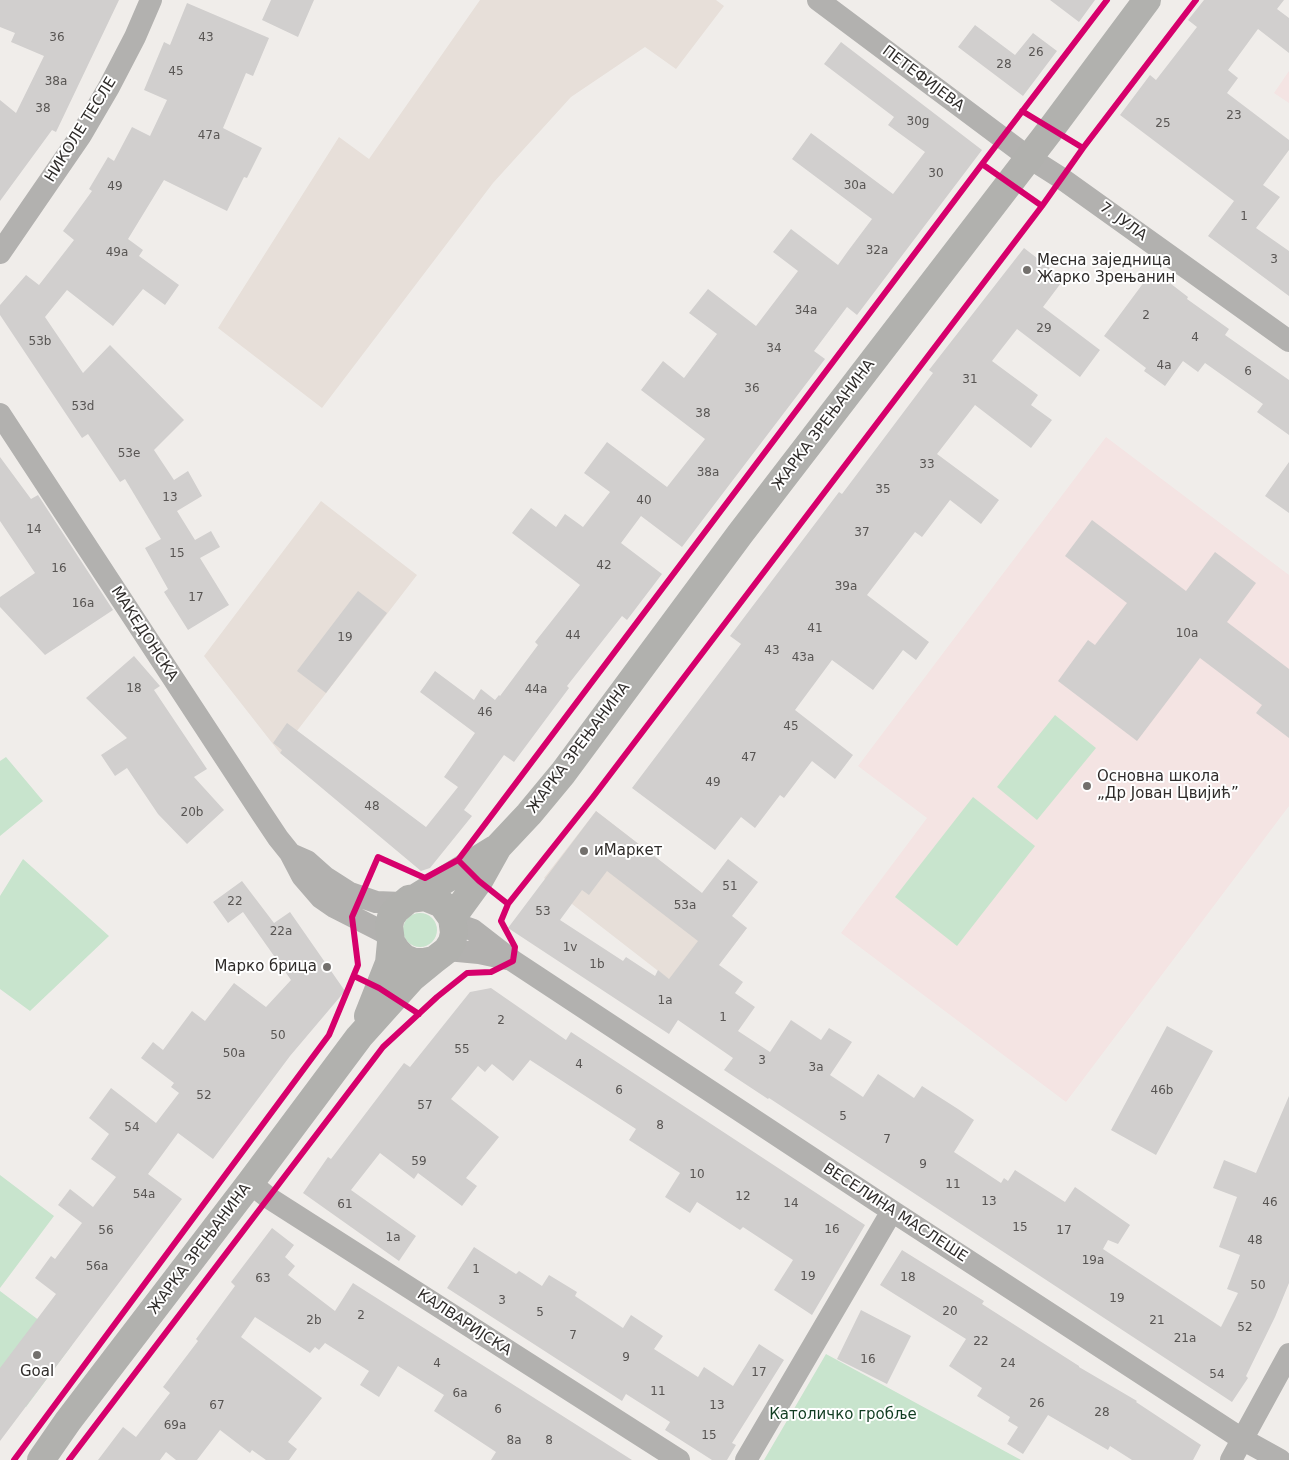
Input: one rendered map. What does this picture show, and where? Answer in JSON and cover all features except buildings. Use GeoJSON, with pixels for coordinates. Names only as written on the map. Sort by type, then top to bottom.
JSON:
{"type":"FeatureCollection","features":[{"type":"Feature","properties":{"kind":"main road","name":"ЖАРКА ЗРЕЊАНИНА"},"geometry":{"type":"LineString","coordinates":[[359,1037],[389,963],[389,926],[391,917],[409,900],[438,886],[498,847],[529,814],[563,773],[740,534],[1147,0]]}},
{"type":"Feature","properties":{"kind":"main road","name":"ЖАРКА ЗРЕЊАНИНА"},"geometry":{"type":"LineString","coordinates":[[41,1460],[68,1421],[359,1037],[412,978],[441,955],[452,942],[454,932],[453,920],[479,881],[498,847]]}},
{"type":"Feature","properties":{"kind":"main road"},"geometry":{"type":"LineString","coordinates":[[409,900],[426,897],[442,904],[453,920]]}},
{"type":"Feature","properties":{"kind":"main road"},"geometry":{"type":"LineString","coordinates":[[390,939],[396,951],[404,958],[414,962],[424,962],[441,955]]}},
{"type":"Feature","properties":{"kind":"street","name":"НИКОЛЕ ТЕСЛЕ"},"geometry":{"type":"LineString","coordinates":[[0,252],[81,135],[110,87],[151,0]]}},
{"type":"Feature","properties":{"kind":"street","name":"ПЕТЕФИЈЕВА"},"geometry":{"type":"LineString","coordinates":[[818,0],[1028,157]]}},
{"type":"Feature","properties":{"kind":"street","name":"7. ЈУЛА"},"geometry":{"type":"LineString","coordinates":[[1028,157],[1061,178],[1289,341]]}},
{"type":"Feature","properties":{"kind":"street","name":"МАКЕДОНСКА"},"geometry":{"type":"LineString","coordinates":[[0,414],[290,854],[302,876],[322,898],[334,907],[390,939]]}},
{"type":"Feature","properties":{"kind":"street","name":"МАКЕДОНСКА"},"geometry":{"type":"LineString","coordinates":[[290,854],[307,861],[331,881],[355,895],[376,902],[409,900]]}},
{"type":"Feature","properties":{"kind":"street","name":"ВЕСЕЛИНА МАСЛЕШЕ"},"geometry":{"type":"LineString","coordinates":[[453,920],[473,930],[513,960],[892,1211],[1242,1439],[1280,1460]]}},
{"type":"Feature","properties":{"kind":"street","name":"ВЕСЕЛИНА МАСЛЕШЕ"},"geometry":{"type":"LineString","coordinates":[[441,955],[478,953],[513,960]]}},
{"type":"Feature","properties":{"kind":"street","name":"КАЛВАРИЈСКА"},"geometry":{"type":"LineString","coordinates":[[250,1183],[269,1198],[679,1460]]}},
{"type":"Feature","properties":{"kind":"street"},"geometry":{"type":"LineString","coordinates":[[746,1460],[892,1211]]}},
{"type":"Feature","properties":{"kind":"street"},"geometry":{"type":"LineString","coordinates":[[1231,1460],[1289,1354]]}},
{"type":"Feature","properties":{"kind":"shaded area"},"geometry":{"type":"Polygon","coordinates":[[[480,0],[716,0],[724,6],[676,69],[645,47],[571,97],[493,183],[322,408],[218,328],[339,137],[369,159],[480,0]]]}},
{"type":"Feature","properties":{"kind":"shaded area"},"geometry":{"type":"Polygon","coordinates":[[[1289,71],[1289,103],[1274,93],[1289,71]]]}},
{"type":"Feature","properties":{"kind":"shaded area","name":"Основна школа „Др Јован Цвијић”"},"geometry":{"type":"Polygon","coordinates":[[[1106,437],[1289,575],[1289,806],[1066,1102],[841,933],[927,818],[858,766],[1106,437]]]}},
{"type":"Feature","properties":{"kind":"shaded area"},"geometry":{"type":"Polygon","coordinates":[[[321,501],[417,575],[280,753],[204,656],[321,501]]]}},
{"type":"Feature","properties":{"kind":"shaded area"},"geometry":{"type":"Polygon","coordinates":[[[596,811],[747,928],[693,998],[563,897],[564,894],[544,878],[596,811]]]}},
{"type":"Feature","properties":{"kind":"green space"},"geometry":{"type":"Polygon","coordinates":[[[1055,715],[1096,748],[1037,820],[997,787],[1055,715]]]}},
{"type":"Feature","properties":{"kind":"green space"},"geometry":{"type":"Polygon","coordinates":[[[6,757],[43,801],[0,836],[0,761],[6,757]]]}},
{"type":"Feature","properties":{"kind":"green space"},"geometry":{"type":"Polygon","coordinates":[[[973,797],[1035,846],[957,946],[895,897],[973,797]]]}},
{"type":"Feature","properties":{"kind":"green space"},"geometry":{"type":"Polygon","coordinates":[[[23,859],[109,936],[30,1011],[0,989],[0,896],[23,859]]]}},
{"type":"Feature","properties":{"kind":"green space"},"geometry":{"type":"Polygon","coordinates":[[[420,913],[427,914],[432,918],[436,923],[436,937],[432,942],[427,946],[420,947],[413,946],[408,942],[404,937],[403,930],[404,923],[408,918],[413,914],[420,913]]]}},
{"type":"Feature","properties":{"kind":"green space"},"geometry":{"type":"Polygon","coordinates":[[[0,1175],[54,1216],[0,1288],[0,1175]]]}},
{"type":"Feature","properties":{"kind":"green space"},"geometry":{"type":"Polygon","coordinates":[[[0,1291],[72,1345],[26,1407],[0,1388],[0,1291]]]}},
{"type":"Feature","properties":{"kind":"green space","name":"Католичко гробље"},"geometry":{"type":"Polygon","coordinates":[[[826,1354],[1021,1460],[764,1460],[826,1354]]]}},
{"type":"Feature","properties":{"kind":"cycle path"},"geometry":{"type":"LineString","coordinates":[[14,1460],[329,1035],[358,965],[352,917],[378,857],[425,878],[458,860],[1107,0]]}},
{"type":"Feature","properties":{"kind":"cycle path"},"geometry":{"type":"LineString","coordinates":[[69,1460],[383,1047],[437,997],[467,973],[491,972],[513,961],[515,947],[501,921],[508,904],[593,797],[1196,0]]}},
{"type":"Feature","properties":{"kind":"cycle path"},"geometry":{"type":"LineString","coordinates":[[1022,111],[1083,148]]}},
{"type":"Feature","properties":{"kind":"cycle path"},"geometry":{"type":"LineString","coordinates":[[982,164],[1042,206]]}},
{"type":"Feature","properties":{"kind":"cycle path"},"geometry":{"type":"LineString","coordinates":[[458,860],[479,881],[508,904]]}},
{"type":"Feature","properties":{"kind":"cycle path"},"geometry":{"type":"LineString","coordinates":[[354,976],[379,988],[419,1014]]}},
{"type":"Feature","properties":{"kind":"place","name":"Месна заједница Жарко Зрењанин"},"geometry":{"type":"Point","coordinates":[1027,270]}},
{"type":"Feature","properties":{"kind":"place","name":"Основна школа „Др Јован Цвијић”"},"geometry":{"type":"Point","coordinates":[1087,786]}},
{"type":"Feature","properties":{"kind":"place","name":"иМаркет"},"geometry":{"type":"Point","coordinates":[584,851]}},
{"type":"Feature","properties":{"kind":"place","name":"Марко брица"},"geometry":{"type":"Point","coordinates":[327,967]}},
{"type":"Feature","properties":{"kind":"place","name":"Goal"},"geometry":{"type":"Point","coordinates":[37,1355]}}]}
